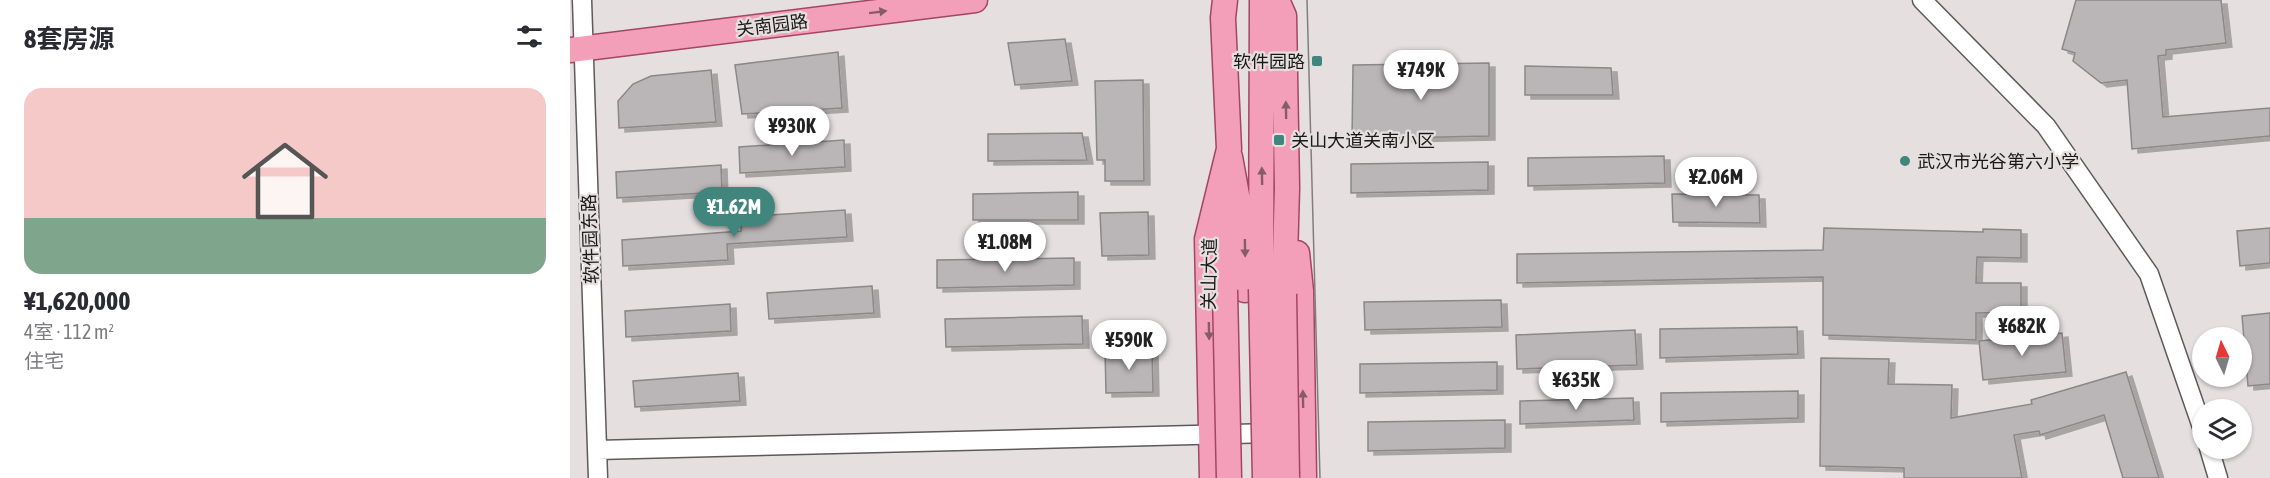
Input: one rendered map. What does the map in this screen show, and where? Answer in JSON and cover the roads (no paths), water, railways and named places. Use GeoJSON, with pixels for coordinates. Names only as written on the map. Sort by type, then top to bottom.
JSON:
{"type":"FeatureCollection","features":[{"type":"Feature","properties":{"kind":"main road","name":"关南园路"},"geometry":{"type":"LineString","coordinates":[[577,41],[848,0]]}},
{"type":"Feature","properties":{"kind":"main road","name":"关南园路"},"geometry":{"type":"LineString","coordinates":[[577,41],[975,0]]}},
{"type":"Feature","properties":{"kind":"main road","name":"关山大道"},"geometry":{"type":"LineString","coordinates":[[1212,478],[1207,239],[1229,149],[1222,18],[1225,0]]}},
{"type":"Feature","properties":{"kind":"main road"},"geometry":{"type":"LineString","coordinates":[[1229,478],[1263,235],[1262,0]]}},
{"type":"Feature","properties":{"kind":"main road"},"geometry":{"type":"LineString","coordinates":[[1277,0],[1284,16],[1287,188],[1301,291],[1304,478]]}},
{"type":"Feature","properties":{"kind":"main road"},"geometry":{"type":"LineString","coordinates":[[1229,149],[1287,478]]}},
{"type":"Feature","properties":{"kind":"main road"},"geometry":{"type":"LineString","coordinates":[[1249,478],[1254,291],[1287,188]]}},
{"type":"Feature","properties":{"kind":"main road"},"geometry":{"type":"LineString","coordinates":[[1254,291],[1265,478]]}},
{"type":"Feature","properties":{"kind":"street","name":"软件园东路"},"geometry":{"type":"LineString","coordinates":[[582,0],[577,41],[598,478]]}},
{"type":"Feature","properties":{"kind":"street"},"geometry":{"type":"LineString","coordinates":[[1922,0],[2046,126],[2149,274],[2192,399]]}},
{"type":"Feature","properties":{"kind":"street"},"geometry":{"type":"LineString","coordinates":[[597,450],[1303,432]]}},
{"type":"Feature","properties":{"kind":"street"},"geometry":{"type":"LineString","coordinates":[[2212,459],[2218,478]]}},
{"type":"Feature","properties":{"kind":"tram line"},"geometry":{"type":"LineString","coordinates":[[1307,0],[1320,478]]}},
{"type":"Feature","properties":{"kind":"place","name":"软件园路"},"geometry":{"type":"Point","coordinates":[1317,61]}},
{"type":"Feature","properties":{"kind":"place","name":"关山大道关南小区"},"geometry":{"type":"Point","coordinates":[1279,140]}},
{"type":"Feature","properties":{"kind":"place","name":"武汉市光谷第六小学"},"geometry":{"type":"Point","coordinates":[1905,161]}}]}
